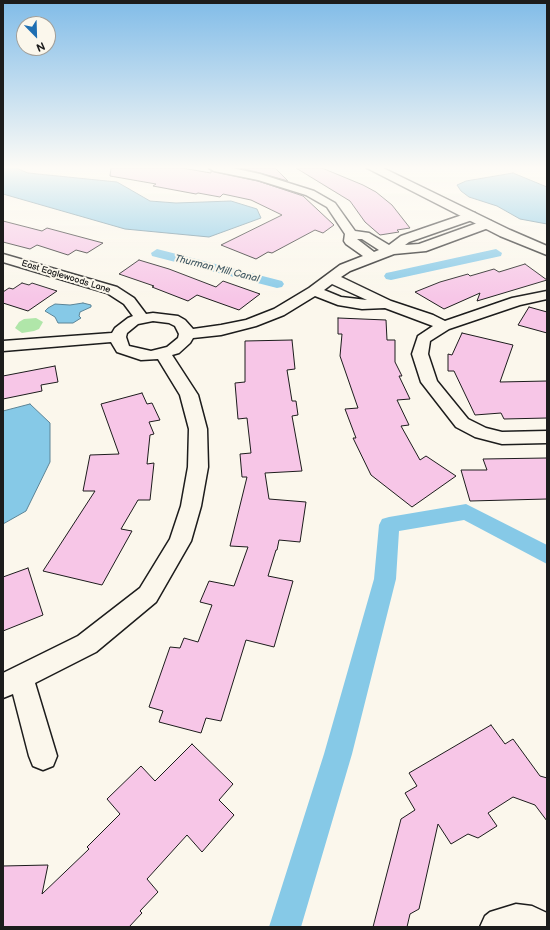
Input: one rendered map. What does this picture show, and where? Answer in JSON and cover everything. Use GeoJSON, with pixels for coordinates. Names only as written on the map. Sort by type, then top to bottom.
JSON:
{"type":"FeatureCollection","features":[{"type":"Feature","properties":{"kind":"street"},"geometry":{"type":"LineString","coordinates":[[335,211],[351,234],[350,241],[372,257]]}},
{"type":"Feature","properties":{"kind":"street"},"geometry":{"type":"LineString","coordinates":[[462,211],[547,252]]}},
{"type":"Feature","properties":{"kind":"street"},"geometry":{"type":"LineString","coordinates":[[389,251],[405,239],[471,216]]}},
{"type":"Feature","properties":{"kind":"street"},"geometry":{"type":"LineString","coordinates":[[186,334],[221,330],[250,323],[279,312],[314,291],[345,268],[389,251],[421,248],[487,224]]}},
{"type":"Feature","properties":{"kind":"street"},"geometry":{"type":"LineString","coordinates":[[351,234],[365,236],[389,251]]}},
{"type":"Feature","properties":{"kind":"street","name":"East Eaglewoods Lane"},"geometry":{"type":"LineString","coordinates":[[3,258],[112,290],[129,301],[142,318]]}},
{"type":"Feature","properties":{"kind":"street"},"geometry":{"type":"LineString","coordinates":[[331,278],[386,304],[428,318],[444,326]]}},
{"type":"Feature","properties":{"kind":"street"},"geometry":{"type":"LineString","coordinates":[[314,291],[338,301],[362,305],[386,304]]}},
{"type":"Feature","properties":{"kind":"street"},"geometry":{"type":"LineString","coordinates":[[547,295],[517,300],[444,326],[423,338],[420,354],[429,382],[446,405],[462,422],[481,433],[502,438],[547,437]]}},
{"type":"Feature","properties":{"kind":"street"},"geometry":{"type":"LineString","coordinates":[[153,317],[173,319],[185,328],[186,334],[180,345],[163,354],[141,355],[131,353],[123,349],[119,343],[118,337],[120,331],[125,326],[142,318],[153,317]]}},
{"type":"Feature","properties":{"kind":"street"},"geometry":{"type":"LineString","coordinates":[[3,346],[118,337]]}},
{"type":"Feature","properties":{"kind":"street"},"geometry":{"type":"LineString","coordinates":[[43,756],[12,682],[86,644],[148,596],[180,541],[191,506],[198,467],[198,429],[189,395],[163,354]]}},
{"type":"Feature","properties":{"kind":"street"},"geometry":{"type":"LineString","coordinates":[[496,927],[501,923],[516,920],[532,922],[541,927]]}},
{"type":"Feature","properties":{"kind":"green space"},"geometry":{"type":"Polygon","coordinates":[[[36,318],[43,322],[39,329],[22,333],[15,328],[19,322],[24,319],[36,318]]]}},
{"type":"Feature","properties":{"kind":"water"},"geometry":{"type":"Polygon","coordinates":[[[64,211],[258,211],[261,218],[209,237],[125,229],[64,211]]]}},
{"type":"Feature","properties":{"kind":"water"},"geometry":{"type":"Polygon","coordinates":[[[507,211],[547,211],[547,224],[520,219],[507,211]]]}},
{"type":"Feature","properties":{"kind":"water"},"geometry":{"type":"Polygon","coordinates":[[[83,303],[91,305],[91,307],[80,312],[79,316],[81,318],[73,323],[58,323],[55,317],[45,311],[55,304],[70,305],[83,303]]]}},
{"type":"Feature","properties":{"kind":"water"},"geometry":{"type":"Polygon","coordinates":[[[30,404],[50,423],[50,462],[26,511],[3,524],[3,411],[30,404]]]}},
{"type":"Feature","properties":{"kind":"building"},"geometry":{"type":"Polygon","coordinates":[[[275,211],[319,211],[334,225],[323,233],[315,230],[272,253],[268,252],[256,259],[221,245],[282,215],[275,211]]]}},
{"type":"Feature","properties":{"kind":"building"},"geometry":{"type":"Polygon","coordinates":[[[357,211],[397,211],[410,228],[397,230],[399,232],[380,235],[365,222],[357,211]]]}},
{"type":"Feature","properties":{"kind":"building"},"geometry":{"type":"Polygon","coordinates":[[[3,221],[42,231],[47,228],[103,243],[87,253],[76,250],[68,255],[37,245],[30,249],[3,242],[3,221]]]}},
{"type":"Feature","properties":{"kind":"building"},"geometry":{"type":"Polygon","coordinates":[[[139,260],[169,269],[216,287],[223,281],[260,294],[239,310],[197,295],[188,301],[152,287],[154,286],[119,274],[139,260]]]}},
{"type":"Feature","properties":{"kind":"building"},"geometry":{"type":"Polygon","coordinates":[[[525,264],[547,280],[477,301],[480,293],[444,309],[415,292],[440,282],[468,274],[470,276],[494,269],[499,272],[525,264]]]}},
{"type":"Feature","properties":{"kind":"building"},"geometry":{"type":"Polygon","coordinates":[[[22,283],[29,285],[32,283],[57,291],[28,311],[3,303],[3,292],[9,288],[13,289],[22,283]]]}},
{"type":"Feature","properties":{"kind":"building"},"geometry":{"type":"Polygon","coordinates":[[[529,307],[547,312],[547,333],[518,325],[529,307]]]}},
{"type":"Feature","properties":{"kind":"building"},"geometry":{"type":"Polygon","coordinates":[[[338,318],[386,320],[387,340],[395,340],[395,362],[402,376],[399,376],[410,399],[397,400],[409,425],[401,426],[420,460],[426,456],[456,476],[412,507],[371,475],[353,438],[356,438],[345,409],[358,408],[340,356],[342,334],[338,334],[338,318]]]}},
{"type":"Feature","properties":{"kind":"building"},"geometry":{"type":"Polygon","coordinates":[[[462,333],[513,345],[500,382],[547,381],[547,418],[504,419],[501,413],[475,415],[454,371],[448,371],[448,354],[452,355],[462,333]]]}},
{"type":"Feature","properties":{"kind":"building"},"geometry":{"type":"Polygon","coordinates":[[[292,340],[295,369],[287,370],[292,401],[296,401],[298,415],[292,416],[302,471],[265,473],[269,499],[306,502],[300,542],[279,540],[268,576],[293,581],[274,647],[246,640],[221,721],[206,718],[201,733],[159,722],[163,711],[149,707],[170,647],[180,648],[184,638],[198,642],[212,605],[200,602],[209,581],[234,586],[248,547],[230,546],[247,477],[242,477],[240,454],[251,453],[247,418],[238,419],[235,383],[245,382],[245,341],[292,340]]]}},
{"type":"Feature","properties":{"kind":"building"},"geometry":{"type":"Polygon","coordinates":[[[55,366],[58,382],[41,385],[42,391],[3,399],[3,376],[55,366]]]}},
{"type":"Feature","properties":{"kind":"building"},"geometry":{"type":"Polygon","coordinates":[[[142,393],[147,404],[152,403],[160,420],[149,422],[154,434],[150,435],[147,464],[154,463],[150,500],[138,500],[121,529],[132,531],[102,585],[43,571],[95,491],[83,491],[90,455],[119,454],[101,404],[142,393]]]}},
{"type":"Feature","properties":{"kind":"building"},"geometry":{"type":"Polygon","coordinates":[[[547,458],[547,499],[470,501],[461,470],[487,470],[483,459],[547,458]]]}},
{"type":"Feature","properties":{"kind":"building"},"geometry":{"type":"Polygon","coordinates":[[[28,568],[43,615],[3,631],[3,577],[28,568]]]}},
{"type":"Feature","properties":{"kind":"building"},"geometry":{"type":"Polygon","coordinates":[[[491,725],[505,744],[513,739],[540,776],[547,778],[547,821],[535,805],[513,797],[488,813],[497,826],[478,838],[468,834],[451,844],[438,824],[419,909],[410,914],[407,927],[373,927],[401,819],[415,810],[405,793],[417,786],[409,773],[491,725]]]}},
{"type":"Feature","properties":{"kind":"building"},"geometry":{"type":"Polygon","coordinates":[[[192,744],[233,784],[219,800],[234,815],[202,852],[187,835],[147,879],[158,892],[140,911],[142,913],[129,927],[3,927],[3,866],[48,865],[42,894],[89,849],[87,847],[120,814],[107,799],[141,766],[155,781],[192,744]]]}},
{"type":"Feature","properties":{"kind":"waterway","name":"Thurman Mill Canal"},"geometry":{"type":"LineString","coordinates":[[157,253],[277,284]]}},
{"type":"Feature","properties":{"kind":"waterway","name":"Thurman Mill Canal"},"geometry":{"type":"LineString","coordinates":[[391,276],[496,253]]}},
{"type":"Feature","properties":{"kind":"waterway"},"geometry":{"type":"LineString","coordinates":[[285,927],[338,754],[385,579],[389,525],[466,512],[547,555]]}}]}
